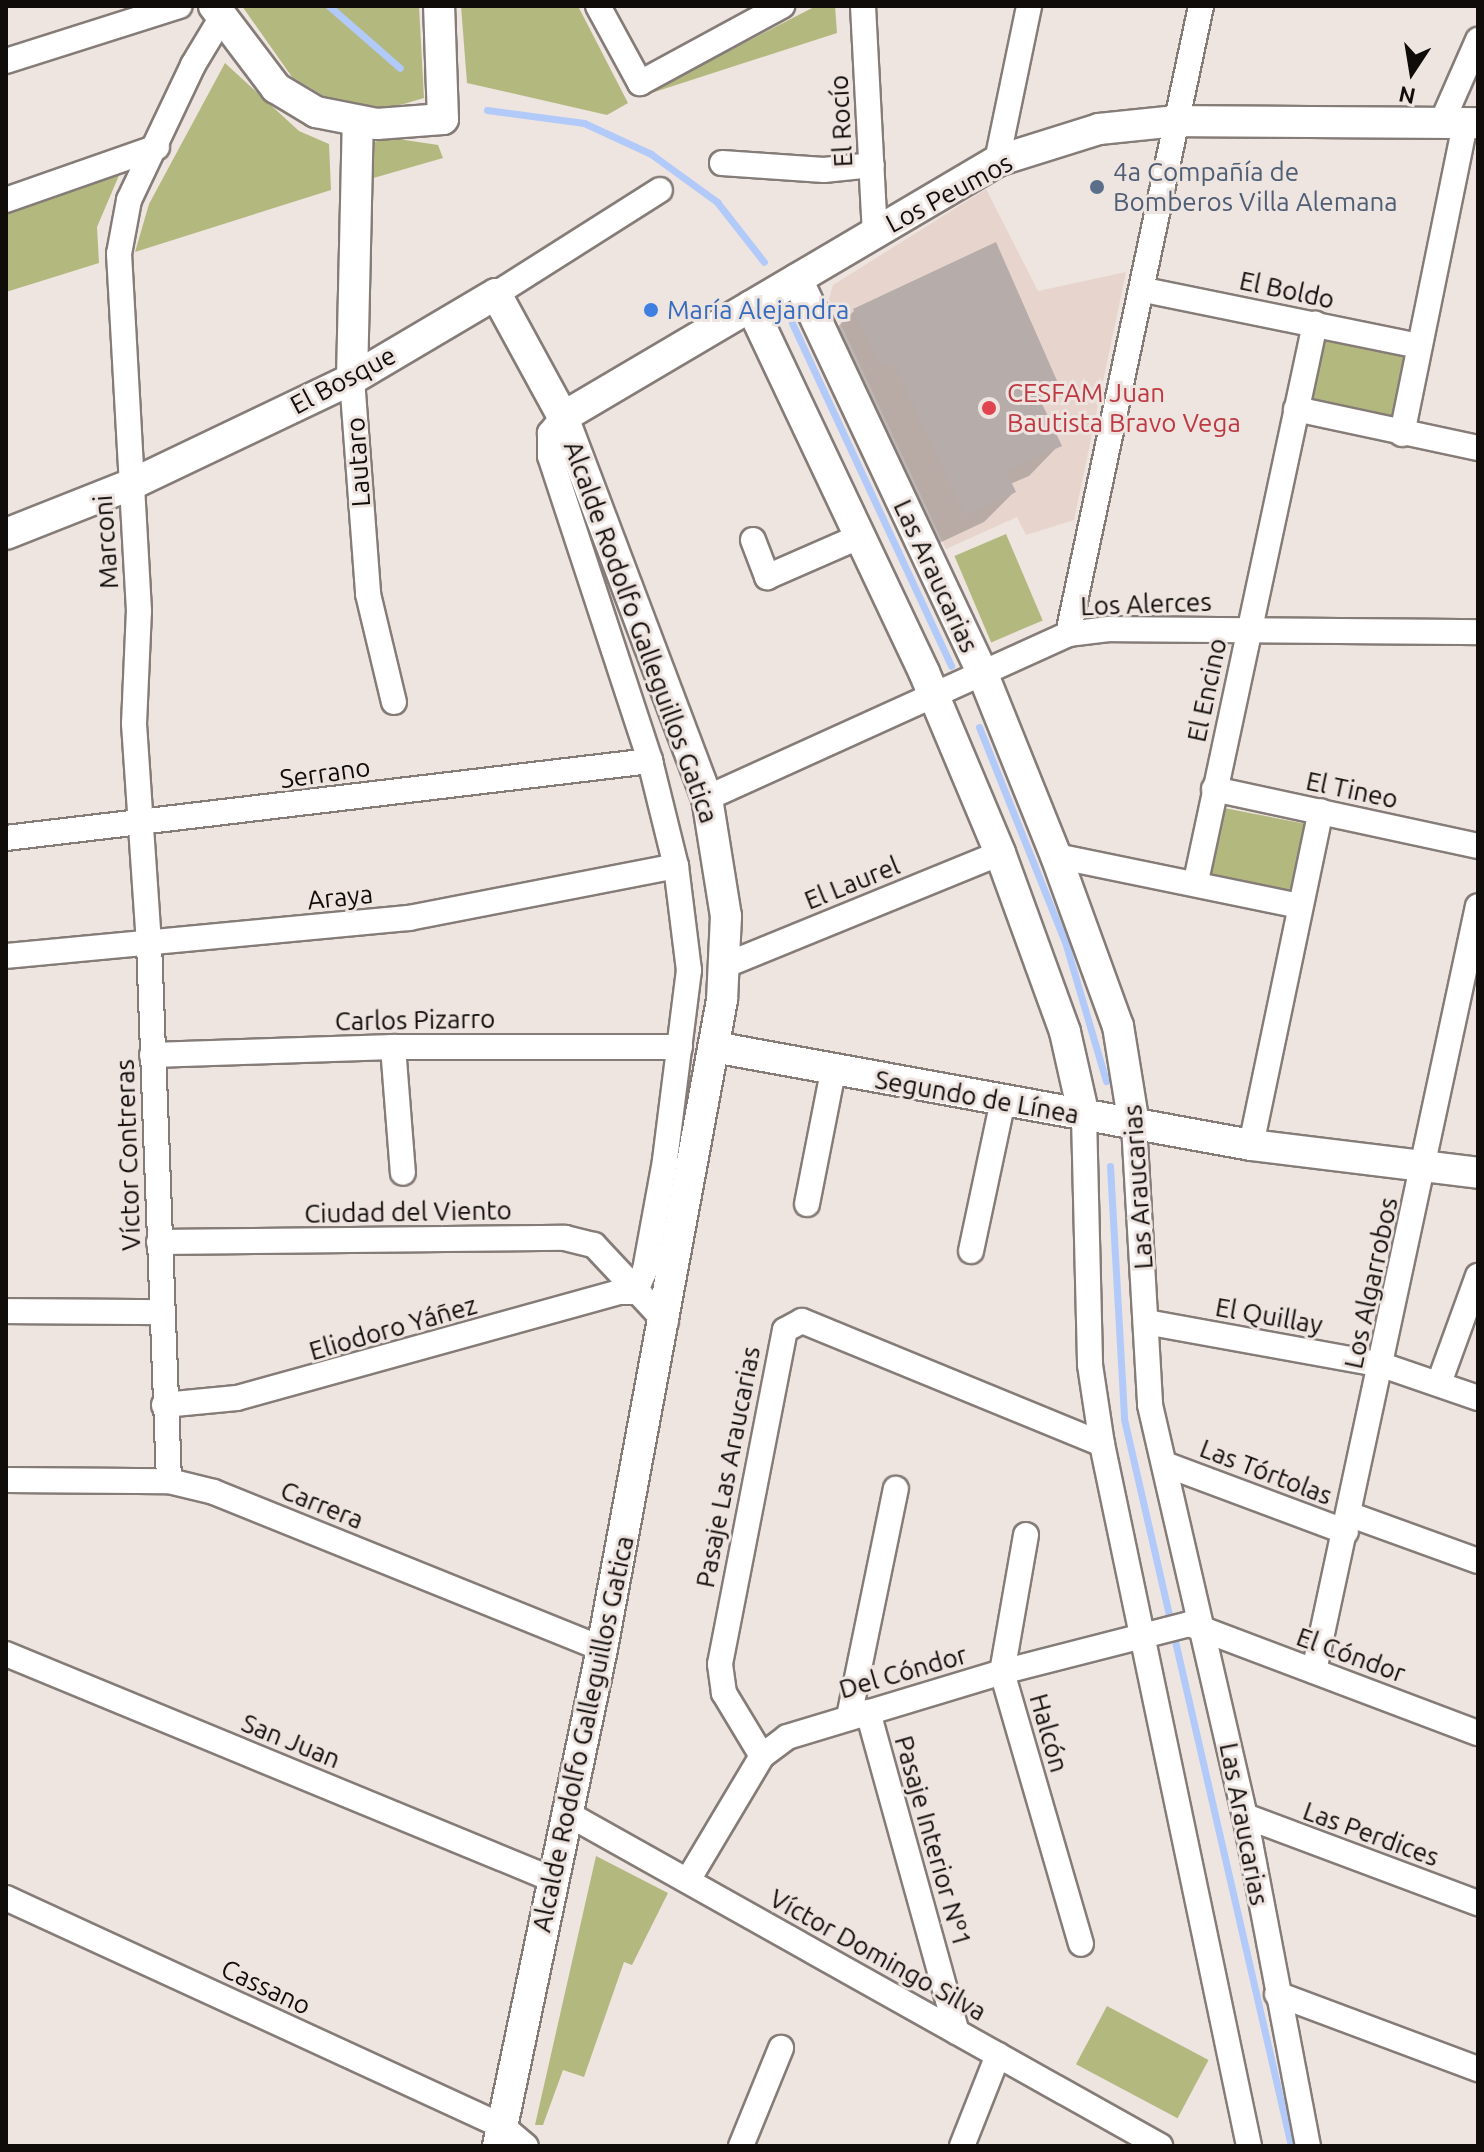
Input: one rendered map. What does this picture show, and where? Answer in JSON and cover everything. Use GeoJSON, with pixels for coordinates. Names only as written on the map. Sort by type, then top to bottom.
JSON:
{"type":"FeatureCollection","features":[{"type":"Feature","properties":{"kind":"street"},"geometry":{"type":"LineString","coordinates":[[6,61],[179,6]]}},
{"type":"Feature","properties":{"kind":"street"},"geometry":{"type":"LineString","coordinates":[[218,12],[276,88],[316,112],[358,121],[443,119],[439,6]]}},
{"type":"Feature","properties":{"kind":"street"},"geometry":{"type":"LineString","coordinates":[[598,6],[640,83],[782,6]]}},
{"type":"Feature","properties":{"kind":"street","name":"El Rocío"},"geometry":{"type":"LineString","coordinates":[[863,6],[875,233]]}},
{"type":"Feature","properties":{"kind":"street"},"geometry":{"type":"LineString","coordinates":[[997,161],[1029,6]]}},
{"type":"Feature","properties":{"kind":"street"},"geometry":{"type":"LineString","coordinates":[[1068,634],[1144,290],[1201,6]]}},
{"type":"Feature","properties":{"kind":"street","name":"Marconi"},"geometry":{"type":"LineString","coordinates":[[142,826],[134,724],[139,611],[119,254],[129,200],[157,147],[218,12]]}},
{"type":"Feature","properties":{"kind":"street"},"geometry":{"type":"LineString","coordinates":[[1402,434],[1478,40]]}},
{"type":"Feature","properties":{"kind":"street","name":"Lautaro"},"geometry":{"type":"LineString","coordinates":[[358,121],[352,379],[368,594],[394,702]]}},
{"type":"Feature","properties":{"kind":"street","name":"Los Peumos"},"geometry":{"type":"LineString","coordinates":[[563,417],[997,161],[1099,129],[1177,121],[1461,123]]}},
{"type":"Feature","properties":{"kind":"street"},"geometry":{"type":"LineString","coordinates":[[6,200],[157,147]]}},
{"type":"Feature","properties":{"kind":"street"},"geometry":{"type":"LineString","coordinates":[[722,163],[824,170],[872,165]]}},
{"type":"Feature","properties":{"kind":"street","name":"El Bosque"},"geometry":{"type":"LineString","coordinates":[[6,534],[130,485],[352,379],[496,294],[660,190]]}},
{"type":"Feature","properties":{"kind":"street","name":"Las Araucarias"},"geometry":{"type":"LineString","coordinates":[[797,279],[984,677],[1056,856],[1118,1026],[1134,1125],[1150,1405],[1167,1465],[1196,1628],[1245,1816],[1308,2146]]}},
{"type":"Feature","properties":{"kind":"street","name":"El Boldo"},"geometry":{"type":"LineString","coordinates":[[1144,290],[1419,346]]}},
{"type":"Feature","properties":{"kind":"street","name":"Alcalde Rodolfo Galleguillos Gatica"},"geometry":{"type":"LineString","coordinates":[[496,294],[563,417],[707,798],[723,877],[726,965],[666,1322],[602,1649],[500,2136]]}},
{"type":"Feature","properties":{"kind":"street","name":"Las Araucarias"},"geometry":{"type":"LineString","coordinates":[[751,306],[936,698],[1000,853],[1065,1032],[1084,1116],[1090,1365],[1102,1444],[1149,1634],[1249,2146]]}},
{"type":"Feature","properties":{"kind":"street","name":"El Encino"},"geometry":{"type":"LineString","coordinates":[[1196,881],[1315,324]]}},
{"type":"Feature","properties":{"kind":"street"},"geometry":{"type":"LineString","coordinates":[[1296,409],[1478,448]]}},
{"type":"Feature","properties":{"kind":"street","name":"Alcalde Rodolfo Galleguillos Gatica"},"geometry":{"type":"LineString","coordinates":[[563,417],[550,433],[558,487],[650,761],[676,866],[689,970],[645,1270],[635,1292]]}},
{"type":"Feature","properties":{"kind":"street"},"geometry":{"type":"LineString","coordinates":[[753,540],[767,577],[861,536]]}},
{"type":"Feature","properties":{"kind":"street","name":"Los Alerces"},"geometry":{"type":"LineString","coordinates":[[707,798],[984,677],[1068,634],[1109,629],[1478,632]]}},
{"type":"Feature","properties":{"kind":"street","name":"Serrano"},"geometry":{"type":"LineString","coordinates":[[6,838],[142,826],[650,761]]}},
{"type":"Feature","properties":{"kind":"street","name":"El Tineo"},"geometry":{"type":"LineString","coordinates":[[1214,789],[1478,846]]}},
{"type":"Feature","properties":{"kind":"street"},"geometry":{"type":"LineString","coordinates":[[1251,1145],[1321,811]]}},
{"type":"Feature","properties":{"kind":"street","name":"Víctor Contreras"},"geometry":{"type":"LineString","coordinates":[[142,826],[169,1481]]}},
{"type":"Feature","properties":{"kind":"street","name":"El Laurel"},"geometry":{"type":"LineString","coordinates":[[726,965],[1000,853]]}},
{"type":"Feature","properties":{"kind":"street"},"geometry":{"type":"LineString","coordinates":[[1056,856],[1196,881],[1300,906]]}},
{"type":"Feature","properties":{"kind":"street","name":"Araya"},"geometry":{"type":"LineString","coordinates":[[6,956],[409,918],[676,866]]}},
{"type":"Feature","properties":{"kind":"street","name":"Los Algarrobos"},"geometry":{"type":"LineString","coordinates":[[1314,1671],[1424,1170],[1478,906]]}},
{"type":"Feature","properties":{"kind":"street"},"geometry":{"type":"LineString","coordinates":[[393,1047],[403,1173]]}},
{"type":"Feature","properties":{"kind":"street","name":"Carlos Pizarro"},"geometry":{"type":"LineString","coordinates":[[152,1055],[393,1047],[680,1047]]}},
{"type":"Feature","properties":{"kind":"street","name":"Segundo de Línea"},"geometry":{"type":"LineString","coordinates":[[714,1047],[1251,1145],[1424,1170],[1478,1173]]}},
{"type":"Feature","properties":{"kind":"street"},"geometry":{"type":"LineString","coordinates":[[807,1204],[833,1071]]}},
{"type":"Feature","properties":{"kind":"street"},"geometry":{"type":"LineString","coordinates":[[971,1251],[1003,1101]]}},
{"type":"Feature","properties":{"kind":"street","name":"Ciudad del Viento"},"geometry":{"type":"LineString","coordinates":[[159,1242],[565,1238],[594,1245],[635,1292]]}},
{"type":"Feature","properties":{"kind":"street"},"geometry":{"type":"LineString","coordinates":[[1439,1383],[1478,1276]]}},
{"type":"Feature","properties":{"kind":"street","name":"Eliodoro Yáñez"},"geometry":{"type":"LineString","coordinates":[[164,1405],[252,1395],[618,1292],[635,1292]]}},
{"type":"Feature","properties":{"kind":"street"},"geometry":{"type":"LineString","coordinates":[[635,1292],[666,1322]]}},
{"type":"Feature","properties":{"kind":"street"},"geometry":{"type":"LineString","coordinates":[[6,1311],[161,1312]]}},
{"type":"Feature","properties":{"kind":"street","name":"Pasaje Las Araucarias"},"geometry":{"type":"LineString","coordinates":[[762,1756],[724,1693],[720,1664],[779,1345],[792,1323],[802,1321],[1102,1444]]}},
{"type":"Feature","properties":{"kind":"street","name":"El Quillay"},"geometry":{"type":"LineString","coordinates":[[1146,1322],[1382,1365],[1478,1398]]}},
{"type":"Feature","properties":{"kind":"street","name":"Las Tórtolas"},"geometry":{"type":"LineString","coordinates":[[1167,1465],[1348,1524],[1478,1561]]}},
{"type":"Feature","properties":{"kind":"street","name":"Carrera"},"geometry":{"type":"LineString","coordinates":[[6,1480],[169,1481],[214,1492],[602,1649]]}},
{"type":"Feature","properties":{"kind":"street"},"geometry":{"type":"LineString","coordinates":[[858,1714],[896,1489]]}},
{"type":"Feature","properties":{"kind":"street","name":"Halcón"},"geometry":{"type":"LineString","coordinates":[[1026,1535],[1002,1672],[1081,1944]]}},
{"type":"Feature","properties":{"kind":"street","name":"Del Cóndor"},"geometry":{"type":"LineString","coordinates":[[688,1880],[762,1756],[787,1737],[1002,1672],[1149,1634],[1196,1628]]}},
{"type":"Feature","properties":{"kind":"street","name":"El Cóndor"},"geometry":{"type":"LineString","coordinates":[[1196,1628],[1478,1733]]}},
{"type":"Feature","properties":{"kind":"street","name":"San Juan"},"geometry":{"type":"LineString","coordinates":[[6,1654],[554,1880]]}},
{"type":"Feature","properties":{"kind":"street","name":"Pasaje Interior Nº1"},"geometry":{"type":"LineString","coordinates":[[858,1714],[957,2032]]}},
{"type":"Feature","properties":{"kind":"street","name":"Víctor Domingo Silva"},"geometry":{"type":"LineString","coordinates":[[568,1814],[1160,2146]]}},
{"type":"Feature","properties":{"kind":"street","name":"Las Perdices"},"geometry":{"type":"LineString","coordinates":[[1245,1816],[1478,1903]]}},
{"type":"Feature","properties":{"kind":"street","name":"Cassano"},"geometry":{"type":"LineString","coordinates":[[6,1898],[526,2146]]}},
{"type":"Feature","properties":{"kind":"street"},"geometry":{"type":"LineString","coordinates":[[1277,1994],[1478,2069]]}},
{"type":"Feature","properties":{"kind":"street"},"geometry":{"type":"LineString","coordinates":[[741,2146],[781,2048]]}},
{"type":"Feature","properties":{"kind":"street"},"geometry":{"type":"LineString","coordinates":[[962,2146],[998,2055]]}},
{"type":"Feature","properties":{"kind":"shaded area","name":"CESFAM Juan Bautista Bravo Vega"},"geometry":{"type":"Polygon","coordinates":[[[986,189],[1038,291],[1126,272],[1074,520],[1026,535],[1017,517],[946,549],[829,299],[833,285],[986,189]]]}},
{"type":"Feature","properties":{"kind":"green space"},"geometry":{"type":"Polygon","coordinates":[[[242,6],[419,6],[424,98],[383,110],[336,103],[292,77],[242,6]]]}},
{"type":"Feature","properties":{"kind":"green space"},"geometry":{"type":"Polygon","coordinates":[[[461,6],[578,6],[628,103],[607,115],[467,83],[461,6]]]}},
{"type":"Feature","properties":{"kind":"green space"},"geometry":{"type":"Polygon","coordinates":[[[816,6],[835,6],[837,33],[639,97],[816,6]]]}},
{"type":"Feature","properties":{"kind":"green space"},"geometry":{"type":"Polygon","coordinates":[[[225,63],[299,131],[329,144],[331,190],[135,252],[149,204],[225,63]]]}},
{"type":"Feature","properties":{"kind":"green space"},"geometry":{"type":"Polygon","coordinates":[[[385,137],[438,145],[443,158],[370,179],[371,144],[385,137]]]}},
{"type":"Feature","properties":{"kind":"green space"},"geometry":{"type":"Polygon","coordinates":[[[123,166],[97,227],[99,263],[6,292],[6,209],[123,166]]]}},
{"type":"Feature","properties":{"kind":"green space"},"geometry":{"type":"Polygon","coordinates":[[[1320,335],[1406,353],[1391,424],[1305,405],[1320,335]]]}},
{"type":"Feature","properties":{"kind":"green space"},"geometry":{"type":"Polygon","coordinates":[[[1006,534],[1043,621],[991,642],[954,556],[1006,534]]]}},
{"type":"Feature","properties":{"kind":"green space"},"geometry":{"type":"Polygon","coordinates":[[[1224,808],[1307,824],[1294,893],[1211,877],[1224,808]]]}},
{"type":"Feature","properties":{"kind":"green space"},"geometry":{"type":"Polygon","coordinates":[[[596,1856],[668,1893],[632,1965],[624,1962],[584,2077],[563,2070],[543,2125],[535,2125],[596,1856]]]}},
{"type":"Feature","properties":{"kind":"green space"},"geometry":{"type":"Polygon","coordinates":[[[1107,2006],[1209,2060],[1178,2118],[1076,2064],[1107,2006]]]}},
{"type":"Feature","properties":{"kind":"building"},"geometry":{"type":"Polygon","coordinates":[[[996,242],[1058,383],[1037,393],[1062,446],[1006,471],[1016,492],[965,516],[893,361],[880,367],[853,309],[996,242]]]}},
{"type":"Feature","properties":{"kind":"waterway"},"geometry":{"type":"LineString","coordinates":[[329,6],[400,68]]}},
{"type":"Feature","properties":{"kind":"waterway"},"geometry":{"type":"LineString","coordinates":[[487,110],[584,123],[651,154],[717,202],[764,262]]}},
{"type":"Feature","properties":{"kind":"waterway"},"geometry":{"type":"LineString","coordinates":[[792,323],[951,666]]}},
{"type":"Feature","properties":{"kind":"waterway"},"geometry":{"type":"LineString","coordinates":[[979,727],[1066,945],[1106,1081]]}},
{"type":"Feature","properties":{"kind":"waterway"},"geometry":{"type":"LineString","coordinates":[[1110,1166],[1124,1419],[1291,2146]]}},
{"type":"Feature","properties":{"kind":"place","name":"4a Compañía de Bomberos Villa Alemana"},"geometry":{"type":"Point","coordinates":[1097,187]}},
{"type":"Feature","properties":{"kind":"place","name":"María Alejandra"},"geometry":{"type":"Point","coordinates":[651,310]}},
{"type":"Feature","properties":{"kind":"place","name":"CESFAM Juan Bautista Bravo Vega"},"geometry":{"type":"Point","coordinates":[989,408]}}]}
